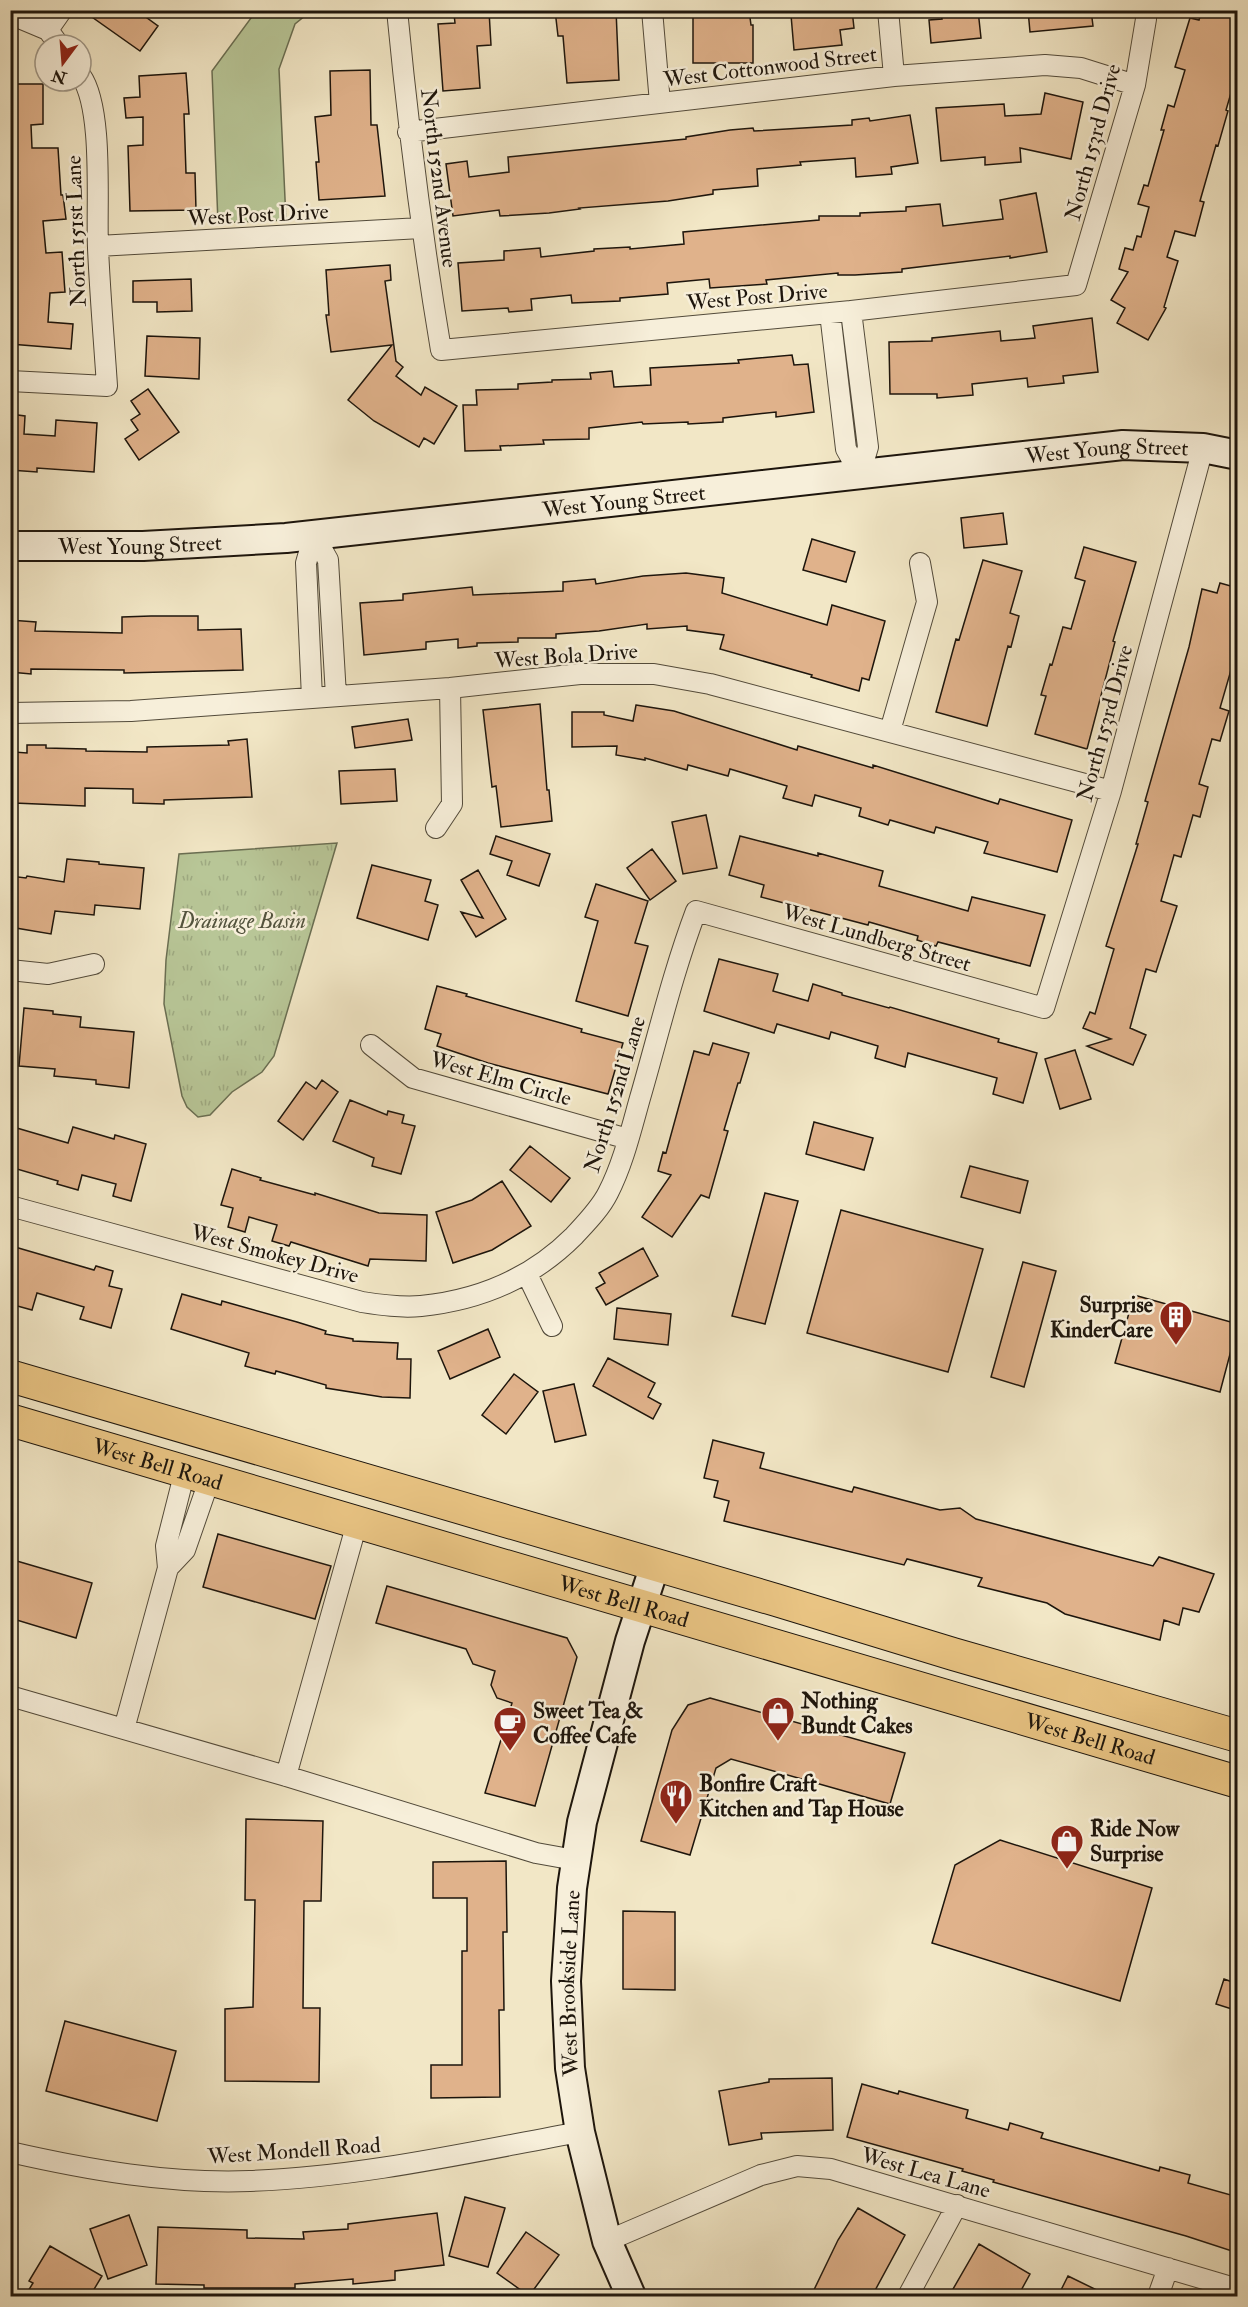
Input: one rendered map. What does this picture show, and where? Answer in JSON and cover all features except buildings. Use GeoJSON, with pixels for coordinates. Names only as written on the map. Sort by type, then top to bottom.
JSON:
{"type":"FeatureCollection","features":[{"type":"Feature","properties":{"kind":"main road","name":"West Bell Road"},"geometry":{"type":"LineString","coordinates":[[10,1376],[1238,1736]]}},
{"type":"Feature","properties":{"kind":"main road","name":"West Bell Road"},"geometry":{"type":"LineString","coordinates":[[10,1420],[1238,1782]]}},
{"type":"Feature","properties":{"kind":"main road"},"geometry":{"type":"LineString","coordinates":[[1076,1734],[1092,1725],[1102,1723],[1168,1740],[1188,1736],[1204,1726]]}},
{"type":"Feature","properties":{"kind":"main road"},"geometry":{"type":"LineString","coordinates":[[1205,1772],[1214,1759],[1222,1754],[1238,1757]]}},
{"type":"Feature","properties":{"kind":"street"},"geometry":{"type":"LineString","coordinates":[[55,33],[62,10]]}},
{"type":"Feature","properties":{"kind":"street","name":"North 152nd Avenue"},"geometry":{"type":"LineString","coordinates":[[397,10],[408,132],[441,350]]}},
{"type":"Feature","properties":{"kind":"street"},"geometry":{"type":"LineString","coordinates":[[652,10],[660,103]]}},
{"type":"Feature","properties":{"kind":"street"},"geometry":{"type":"LineString","coordinates":[[888,10],[894,75]]}},
{"type":"Feature","properties":{"kind":"street","name":"North 153rd Drive"},"geometry":{"type":"LineString","coordinates":[[1076,285],[1135,85],[1146,19],[1145,10]]}},
{"type":"Feature","properties":{"kind":"street"},"geometry":{"type":"LineString","coordinates":[[10,16],[17,17],[45,33]]}},
{"type":"Feature","properties":{"kind":"street","name":"West Cottonwood Street"},"geometry":{"type":"LineString","coordinates":[[408,132],[894,75],[1060,64],[1081,68],[1135,85]]}},
{"type":"Feature","properties":{"kind":"street","name":"North 151st Lane"},"geometry":{"type":"LineString","coordinates":[[10,381],[108,386],[98,246],[95,125],[89,93]]}},
{"type":"Feature","properties":{"kind":"street","name":"West Post Drive"},"geometry":{"type":"LineString","coordinates":[[98,246],[421,228]]}},
{"type":"Feature","properties":{"kind":"street","name":"West Post Drive"},"geometry":{"type":"LineString","coordinates":[[441,350],[830,313],[1076,285]]}},
{"type":"Feature","properties":{"kind":"street"},"geometry":{"type":"LineString","coordinates":[[851,310],[868,447],[860,474]]}},
{"type":"Feature","properties":{"kind":"street"},"geometry":{"type":"LineString","coordinates":[[830,313],[846,449],[860,474]]}},
{"type":"Feature","properties":{"kind":"street","name":"West Young Street"},"geometry":{"type":"LineString","coordinates":[[10,546],[143,546],[314,535],[1123,445],[1203,448],[1238,455]]}},
{"type":"Feature","properties":{"kind":"street","name":"North 153rd Drive"},"geometry":{"type":"LineString","coordinates":[[1044,1008],[1111,791],[1203,448]]}},
{"type":"Feature","properties":{"kind":"street"},"geometry":{"type":"LineString","coordinates":[[314,535],[328,560],[336,696]]}},
{"type":"Feature","properties":{"kind":"street"},"geometry":{"type":"LineString","coordinates":[[312,698],[306,562],[314,535]]}},
{"type":"Feature","properties":{"kind":"street"},"geometry":{"type":"LineString","coordinates":[[890,731],[927,602],[920,563]]}},
{"type":"Feature","properties":{"kind":"street","name":"West Bola Drive"},"geometry":{"type":"LineString","coordinates":[[10,713],[131,711],[450,688],[580,674],[654,674],[710,684],[1111,791]]}},
{"type":"Feature","properties":{"kind":"street"},"geometry":{"type":"LineString","coordinates":[[436,828],[452,804],[450,688]]}},
{"type":"Feature","properties":{"kind":"street","name":"West Lundberg Street"},"geometry":{"type":"LineString","coordinates":[[696,911],[1044,1008]]}},
{"type":"Feature","properties":{"kind":"street","name":"North 152nd Lane"},"geometry":{"type":"LineString","coordinates":[[527,1274],[565,1245],[587,1223],[608,1195],[628,1139],[696,911]]}},
{"type":"Feature","properties":{"kind":"street"},"geometry":{"type":"LineString","coordinates":[[10,970],[48,974],[94,964]]}},
{"type":"Feature","properties":{"kind":"street","name":"West Elm Circle"},"geometry":{"type":"LineString","coordinates":[[371,1045],[413,1078],[628,1139]]}},
{"type":"Feature","properties":{"kind":"street","name":"West Smokey Drive"},"geometry":{"type":"LineString","coordinates":[[10,1206],[362,1302],[419,1306],[480,1294],[527,1274]]}},
{"type":"Feature","properties":{"kind":"street"},"geometry":{"type":"LineString","coordinates":[[527,1274],[552,1326]]}},
{"type":"Feature","properties":{"kind":"street"},"geometry":{"type":"LineString","coordinates":[[124,1729],[168,1568],[166,1546],[197,1475]]}},
{"type":"Feature","properties":{"kind":"street"},"geometry":{"type":"LineString","coordinates":[[286,1776],[357,1523]]}},
{"type":"Feature","properties":{"kind":"street","name":"West Brookside Lane"},"geometry":{"type":"LineString","coordinates":[[631,2296],[607,2241],[580,2132],[568,2039],[566,1981],[575,1860],[586,1806],[630,1641],[656,1565]]}},
{"type":"Feature","properties":{"kind":"street"},"geometry":{"type":"LineString","coordinates":[[10,1696],[286,1776],[536,1853],[575,1860]]}},
{"type":"Feature","properties":{"kind":"street","name":"West Mondell Road"},"geometry":{"type":"LineString","coordinates":[[10,2152],[76,2167],[144,2176],[248,2181],[346,2174],[395,2167],[580,2132]]}},
{"type":"Feature","properties":{"kind":"street","name":"West Lea Lane"},"geometry":{"type":"LineString","coordinates":[[607,2241],[761,2175],[797,2166],[831,2169],[1238,2289]]}},
{"type":"Feature","properties":{"kind":"street"},"geometry":{"type":"LineString","coordinates":[[908,2296],[957,2205]]}},
{"type":"Feature","properties":{"kind":"street"},"geometry":{"type":"LineString","coordinates":[[1158,2296],[1168,2268]]}},
{"type":"Feature","properties":{"kind":"green space"},"geometry":{"type":"Polygon","coordinates":[[[257,10],[311,11],[295,24],[279,69],[286,220],[218,223],[212,71],[257,10]]]}},
{"type":"Feature","properties":{"kind":"green space","name":"Drainage Basin"},"geometry":{"type":"Polygon","coordinates":[[[337,843],[274,1056],[262,1072],[232,1092],[210,1115],[198,1117],[187,1107],[182,1096],[164,1004],[166,960],[179,854],[337,843]]]}},
{"type":"Feature","properties":{"kind":"place","name":"Surprise KinderCare"},"geometry":{"type":"Point","coordinates":[1176,1346]}},
{"type":"Feature","properties":{"kind":"place","name":"Nothing Bundt Cakes"},"geometry":{"type":"Point","coordinates":[778,1742]}},
{"type":"Feature","properties":{"kind":"place","name":"Sweet Tea & Coffee Cafe"},"geometry":{"type":"Point","coordinates":[510,1752]}},
{"type":"Feature","properties":{"kind":"place","name":"Bonfire Craft Kitchen and Tap House"},"geometry":{"type":"Point","coordinates":[676,1825]}},
{"type":"Feature","properties":{"kind":"place","name":"Ride Now Surprise"},"geometry":{"type":"Point","coordinates":[1067,1870]}}]}
